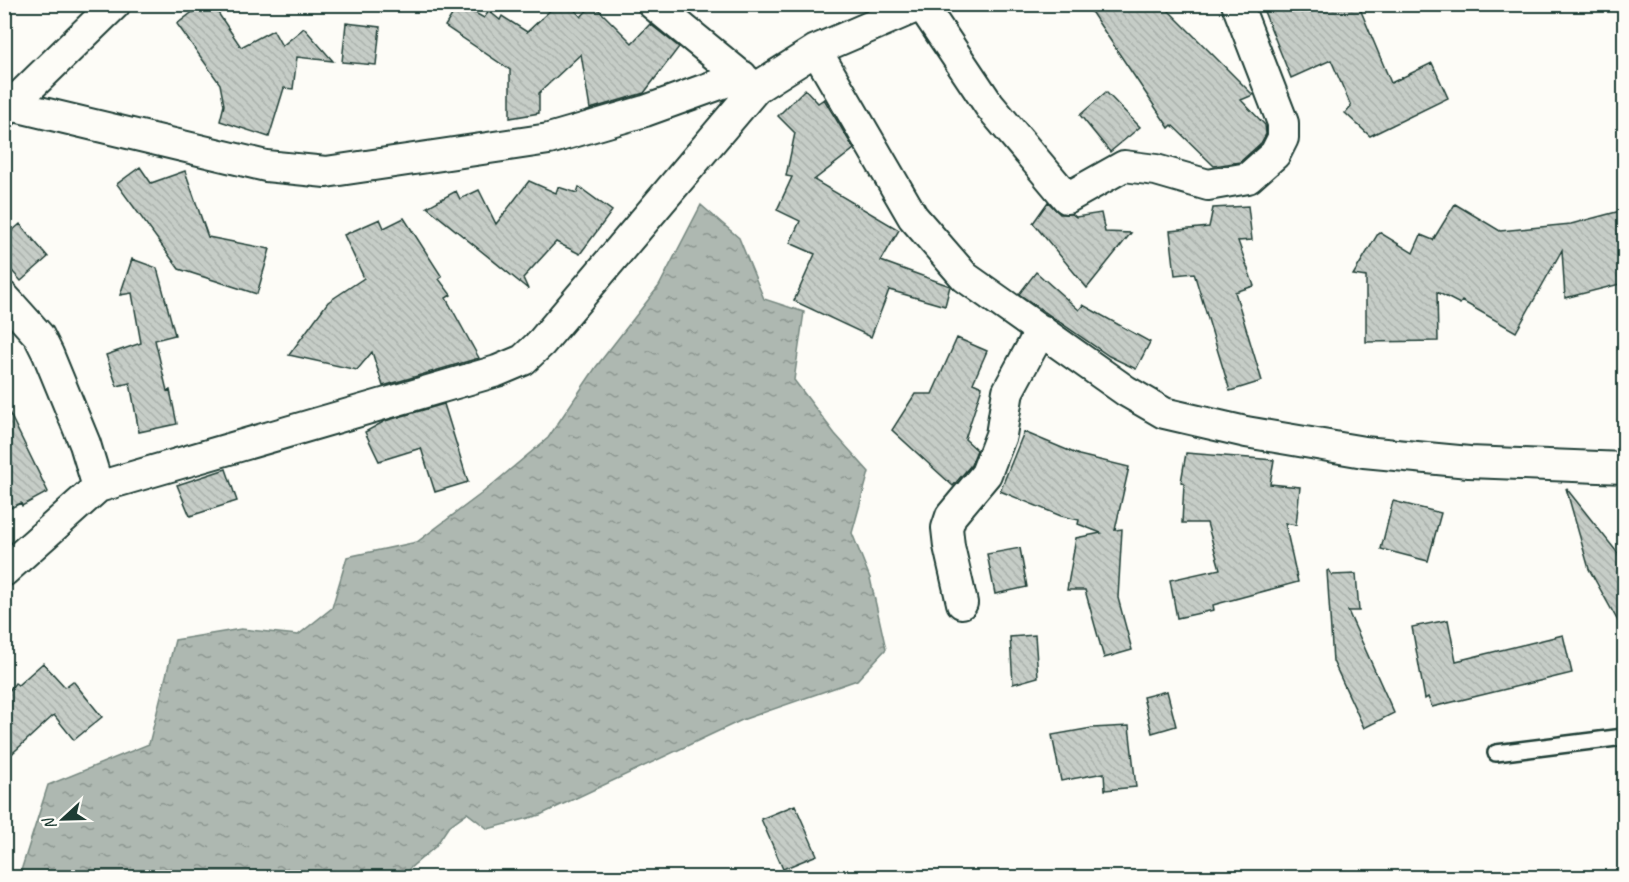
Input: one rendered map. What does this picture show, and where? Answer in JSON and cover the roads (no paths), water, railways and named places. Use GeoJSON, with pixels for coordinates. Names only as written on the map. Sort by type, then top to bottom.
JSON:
{"type":"FeatureCollection","features":[{"type":"Feature","properties":{"kind":"street"},"geometry":{"type":"LineString","coordinates":[[7,108],[115,4]]}},
{"type":"Feature","properties":{"kind":"street"},"geometry":{"type":"LineString","coordinates":[[653,4],[749,82]]}},
{"type":"Feature","properties":{"kind":"street"},"geometry":{"type":"LineString","coordinates":[[7,108],[266,166],[326,172],[549,139],[749,82],[816,50],[923,5],[989,105],[1067,198],[1124,166],[1156,170],[1208,185],[1248,178],[1275,154],[1283,138],[1283,123],[1237,4]]}},
{"type":"Feature","properties":{"kind":"street"},"geometry":{"type":"LineString","coordinates":[[816,50],[913,217],[965,277],[1125,391],[1164,413],[1206,424],[1364,452],[1469,462],[1624,468]]}},
{"type":"Feature","properties":{"kind":"street"},"geometry":{"type":"LineString","coordinates":[[4,571],[98,487],[497,372],[523,360],[541,343],[749,82]]}},
{"type":"Feature","properties":{"kind":"street"},"geometry":{"type":"LineString","coordinates":[[4,297],[39,336],[48,354],[85,444],[98,487]]}},
{"type":"Feature","properties":{"kind":"street"},"geometry":{"type":"LineString","coordinates":[[962,603],[947,528],[951,516],[986,474],[1001,435],[1008,391],[1041,330]]}},
{"type":"Feature","properties":{"kind":"lane"},"geometry":{"type":"LineString","coordinates":[[1496,753],[1624,736]]}},
{"type":"Feature","properties":{"kind":"water"},"geometry":{"type":"Polygon","coordinates":[[[701,205],[739,238],[764,299],[804,312],[794,380],[835,434],[869,472],[852,533],[870,578],[886,649],[857,680],[742,720],[540,815],[488,829],[467,813],[449,826],[435,847],[409,869],[408,877],[19,877],[48,785],[149,744],[175,640],[241,629],[298,635],[332,608],[347,557],[417,542],[481,494],[548,438],[596,367],[659,286],[701,205]]]}}]}
